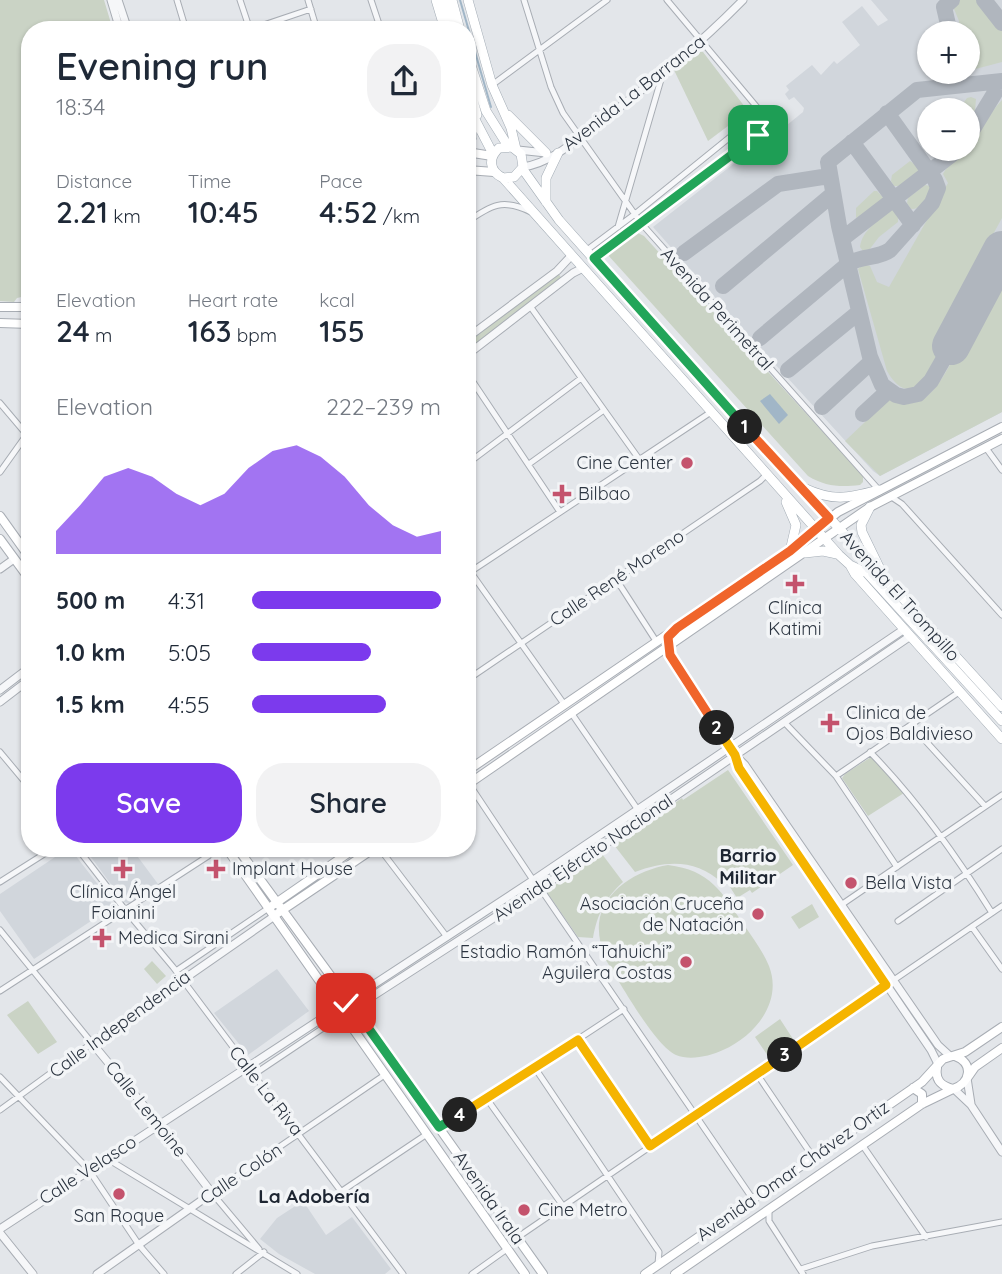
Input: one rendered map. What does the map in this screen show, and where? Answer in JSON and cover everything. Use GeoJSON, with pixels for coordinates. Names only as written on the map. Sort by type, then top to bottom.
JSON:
{"type":"FeatureCollection","features":[{"type":"Feature","properties":{"kind":"main road"},"geometry":{"type":"LineString","coordinates":[[436,0],[442,21]]}},
{"type":"Feature","properties":{"kind":"main road"},"geometry":{"type":"LineString","coordinates":[[444,0],[450,21]]}},
{"type":"Feature","properties":{"kind":"main road"},"geometry":{"type":"LineString","coordinates":[[452,0],[458,21]]}},
{"type":"Feature","properties":{"kind":"main road"},"geometry":{"type":"LineString","coordinates":[[468,0],[474,21]]}},
{"type":"Feature","properties":{"kind":"main road"},"geometry":{"type":"LineString","coordinates":[[476,28],[492,85],[511,128],[514,148]]}},
{"type":"Feature","properties":{"kind":"main road"},"geometry":{"type":"LineString","coordinates":[[476,82],[482,102],[523,158],[522,168],[514,177],[476,171]]}},
{"type":"Feature","properties":{"kind":"main road"},"geometry":{"type":"LineString","coordinates":[[501,107],[553,153],[546,178],[546,204]]}},
{"type":"Feature","properties":{"kind":"main road"},"geometry":{"type":"LineString","coordinates":[[476,115],[480,131]]}},
{"type":"Feature","properties":{"kind":"main road"},"geometry":{"type":"LineString","coordinates":[[476,122],[493,155]]}},
{"type":"Feature","properties":{"kind":"main road"},"geometry":{"type":"LineString","coordinates":[[499,175],[491,163],[493,155],[499,148],[514,148]]}},
{"type":"Feature","properties":{"kind":"main road"},"geometry":{"type":"LineString","coordinates":[[476,153],[493,155]]}},
{"type":"Feature","properties":{"kind":"main road","name":"Avenida El Trompillo"},"geometry":{"type":"LineString","coordinates":[[522,168],[546,204],[594,258],[1002,707]]}},
{"type":"Feature","properties":{"kind":"main road","name":"Avenida El Trompillo"},"geometry":{"type":"LineString","coordinates":[[499,175],[839,555],[850,565],[867,573],[1002,721]]}},
{"type":"Feature","properties":{"kind":"main road"},"geometry":{"type":"LineString","coordinates":[[0,307],[21,307]]}},
{"type":"Feature","properties":{"kind":"main road"},"geometry":{"type":"LineString","coordinates":[[0,323],[21,324]]}},
{"type":"Feature","properties":{"kind":"main road"},"geometry":{"type":"LineString","coordinates":[[476,773],[564,704],[790,551],[829,518],[1002,427]]}},
{"type":"Feature","properties":{"kind":"main road"},"geometry":{"type":"LineString","coordinates":[[476,774],[651,660],[870,507],[1002,439]]}},
{"type":"Feature","properties":{"kind":"main road"},"geometry":{"type":"LineString","coordinates":[[797,484],[834,499],[879,490]]}},
{"type":"Feature","properties":{"kind":"main road"},"geometry":{"type":"LineString","coordinates":[[776,485],[796,524],[790,551]]}},
{"type":"Feature","properties":{"kind":"main road"},"geometry":{"type":"LineString","coordinates":[[870,507],[861,525],[862,531],[884,578]]}},
{"type":"Feature","properties":{"kind":"main road"},"geometry":{"type":"LineString","coordinates":[[0,516],[21,544]]}},
{"type":"Feature","properties":{"kind":"main road"},"geometry":{"type":"LineString","coordinates":[[0,539],[21,568]]}},
{"type":"Feature","properties":{"kind":"main road"},"geometry":{"type":"LineString","coordinates":[[805,553],[823,551],[839,555]]}},
{"type":"Feature","properties":{"kind":"main road"},"geometry":{"type":"LineString","coordinates":[[14,559],[21,556]]}},
{"type":"Feature","properties":{"kind":"main road","name":"Avenida El Trompillo"},"geometry":{"type":"LineString","coordinates":[[850,565],[855,575],[1002,739]]}},
{"type":"Feature","properties":{"kind":"main road"},"geometry":{"type":"LineString","coordinates":[[669,647],[667,639],[677,628]]}},
{"type":"Feature","properties":{"kind":"main road"},"geometry":{"type":"LineString","coordinates":[[651,660],[656,652],[656,641]]}},
{"type":"Feature","properties":{"kind":"main road"},"geometry":{"type":"LineString","coordinates":[[564,704],[574,706],[572,713]]}},
{"type":"Feature","properties":{"kind":"main road","name":"Avenida Irala"},"geometry":{"type":"LineString","coordinates":[[234,857],[352,1004],[543,1274]]}},
{"type":"Feature","properties":{"kind":"main road","name":"Avenida Irala"},"geometry":{"type":"LineString","coordinates":[[243,857],[342,1010],[525,1274]]}},
{"type":"Feature","properties":{"kind":"main road"},"geometry":{"type":"LineString","coordinates":[[276,909],[344,857]]}},
{"type":"Feature","properties":{"kind":"main road"},"geometry":{"type":"LineString","coordinates":[[276,909],[360,857]]}},
{"type":"Feature","properties":{"kind":"main road"},"geometry":{"type":"LineString","coordinates":[[1002,1027],[965,1052],[938,1064],[936,1076],[943,1085],[953,1089],[962,1085],[971,1070],[1002,1048]]}},
{"type":"Feature","properties":{"kind":"main road"},"geometry":{"type":"LineString","coordinates":[[981,1041],[981,1050],[985,1055],[991,1056]]}},
{"type":"Feature","properties":{"kind":"main road"},"geometry":{"type":"LineString","coordinates":[[951,1056],[965,1062],[967,1077]]}},
{"type":"Feature","properties":{"kind":"main road","name":"Avenida Omar Chávez Ortiz"},"geometry":{"type":"LineString","coordinates":[[645,1274],[913,1088],[930,1075],[938,1064]]}},
{"type":"Feature","properties":{"kind":"main road"},"geometry":{"type":"LineString","coordinates":[[913,1088],[922,1094],[922,1104]]}},
{"type":"Feature","properties":{"kind":"main road","name":"Avenida Omar Chávez Ortiz"},"geometry":{"type":"LineString","coordinates":[[675,1274],[922,1104],[953,1089]]}},
{"type":"Feature","properties":{"kind":"main road"},"geometry":{"type":"LineString","coordinates":[[717,1225],[717,1234],[726,1239]]}},
{"type":"Feature","properties":{"kind":"main road"},"geometry":{"type":"LineString","coordinates":[[704,1234],[712,1238],[713,1248]]}},
{"type":"Feature","properties":{"kind":"street"},"geometry":{"type":"LineString","coordinates":[[111,0],[117,21]]}},
{"type":"Feature","properties":{"kind":"street"},"geometry":{"type":"LineString","coordinates":[[118,0],[125,21]]}},
{"type":"Feature","properties":{"kind":"street"},"geometry":{"type":"LineString","coordinates":[[177,0],[183,21]]}},
{"type":"Feature","properties":{"kind":"street"},"geometry":{"type":"LineString","coordinates":[[240,0],[246,21]]}},
{"type":"Feature","properties":{"kind":"street"},"geometry":{"type":"LineString","coordinates":[[308,0],[314,21]]}},
{"type":"Feature","properties":{"kind":"street"},"geometry":{"type":"LineString","coordinates":[[371,0],[378,21]]}},
{"type":"Feature","properties":{"kind":"street","name":"Avenida Perimetral"},"geometry":{"type":"LineString","coordinates":[[524,0],[539,50],[563,113],[640,223],[879,490]]}},
{"type":"Feature","properties":{"kind":"street"},"geometry":{"type":"LineString","coordinates":[[492,85],[607,0]]}},
{"type":"Feature","properties":{"kind":"street"},"geometry":{"type":"LineString","coordinates":[[594,258],[758,135],[763,126],[761,112],[667,0]]}},
{"type":"Feature","properties":{"kind":"street","name":"Avenida La Barranca"},"geometry":{"type":"LineString","coordinates":[[522,168],[537,164],[579,137],[662,76],[743,0]]}},
{"type":"Feature","properties":{"kind":"street"},"geometry":{"type":"LineString","coordinates":[[276,21],[311,9]]}},
{"type":"Feature","properties":{"kind":"street"},"geometry":{"type":"LineString","coordinates":[[618,228],[662,76]]}},
{"type":"Feature","properties":{"kind":"street"},"geometry":{"type":"LineString","coordinates":[[587,250],[761,112]]}},
{"type":"Feature","properties":{"kind":"street","name":"Avenida La Barranca"},"geometry":{"type":"LineString","coordinates":[[514,148],[553,153]]}},
{"type":"Feature","properties":{"kind":"street"},"geometry":{"type":"LineString","coordinates":[[476,215],[484,209],[507,204],[534,214]]}},
{"type":"Feature","properties":{"kind":"street"},"geometry":{"type":"LineString","coordinates":[[476,331],[557,271],[572,256]]}},
{"type":"Feature","properties":{"kind":"street"},"geometry":{"type":"LineString","coordinates":[[476,348],[563,280],[583,268]]}},
{"type":"Feature","properties":{"kind":"street"},"geometry":{"type":"LineString","coordinates":[[557,271],[564,273],[563,280]]}},
{"type":"Feature","properties":{"kind":"street"},"geometry":{"type":"LineString","coordinates":[[530,306],[639,458]]}},
{"type":"Feature","properties":{"kind":"street"},"geometry":{"type":"LineString","coordinates":[[476,457],[580,379]]}},
{"type":"Feature","properties":{"kind":"street"},"geometry":{"type":"LineString","coordinates":[[476,386],[561,512]]}},
{"type":"Feature","properties":{"kind":"street"},"geometry":{"type":"LineString","coordinates":[[0,403],[21,426]]}},
{"type":"Feature","properties":{"kind":"street"},"geometry":{"type":"LineString","coordinates":[[529,464],[604,410]]}},
{"type":"Feature","properties":{"kind":"street"},"geometry":{"type":"LineString","coordinates":[[476,566],[711,412]]}},
{"type":"Feature","properties":{"kind":"street"},"geometry":{"type":"LineString","coordinates":[[0,472],[21,443]]}},
{"type":"Feature","properties":{"kind":"street"},"geometry":{"type":"LineString","coordinates":[[986,448],[1002,470]]}},
{"type":"Feature","properties":{"kind":"street","name":"Calle René Moreno"},"geometry":{"type":"LineString","coordinates":[[476,674],[767,474]]}},
{"type":"Feature","properties":{"kind":"street"},"geometry":{"type":"LineString","coordinates":[[890,496],[902,504],[1002,615]]}},
{"type":"Feature","properties":{"kind":"street"},"geometry":{"type":"LineString","coordinates":[[0,569],[14,559]]}},
{"type":"Feature","properties":{"kind":"street"},"geometry":{"type":"LineString","coordinates":[[616,579],[656,641]]}},
{"type":"Feature","properties":{"kind":"street"},"geometry":{"type":"LineString","coordinates":[[476,582],[564,704]]}},
{"type":"Feature","properties":{"kind":"street","name":"Avenida Ejército Nacional"},"geometry":{"type":"LineString","coordinates":[[352,1004],[638,809],[784,722],[906,633]]}},
{"type":"Feature","properties":{"kind":"street","name":"Avenida Ejército Nacional"},"geometry":{"type":"LineString","coordinates":[[247,1067],[447,948],[540,888],[906,633]]}},
{"type":"Feature","properties":{"kind":"street"},"geometry":{"type":"LineString","coordinates":[[669,647],[670,655],[733,752],[745,765],[890,983],[938,1064]]}},
{"type":"Feature","properties":{"kind":"street"},"geometry":{"type":"LineString","coordinates":[[0,690],[21,674]]}},
{"type":"Feature","properties":{"kind":"street"},"geometry":{"type":"LineString","coordinates":[[0,702],[21,686]]}},
{"type":"Feature","properties":{"kind":"street"},"geometry":{"type":"LineString","coordinates":[[836,776],[959,692]]}},
{"type":"Feature","properties":{"kind":"street"},"geometry":{"type":"LineString","coordinates":[[572,713],[638,809],[638,816],[644,818]]}},
{"type":"Feature","properties":{"kind":"street"},"geometry":{"type":"LineString","coordinates":[[784,722],[836,776],[897,867]]}},
{"type":"Feature","properties":{"kind":"street"},"geometry":{"type":"LineString","coordinates":[[911,725],[985,806]]}},
{"type":"Feature","properties":{"kind":"street"},"geometry":{"type":"LineString","coordinates":[[0,752],[21,777]]}},
{"type":"Feature","properties":{"kind":"street"},"geometry":{"type":"LineString","coordinates":[[870,752],[916,801],[992,913]]}},
{"type":"Feature","properties":{"kind":"street"},"geometry":{"type":"LineString","coordinates":[[476,791],[751,1200]]}},
{"type":"Feature","properties":{"kind":"street"},"geometry":{"type":"LineString","coordinates":[[836,902],[897,867],[1002,795]]}},
{"type":"Feature","properties":{"kind":"street"},"geometry":{"type":"LineString","coordinates":[[898,921],[1002,849]]}},
{"type":"Feature","properties":{"kind":"street"},"geometry":{"type":"LineString","coordinates":[[0,882],[39,857]]}},
{"type":"Feature","properties":{"kind":"street","name":"Calle La Riva"},"geometry":{"type":"LineString","coordinates":[[84,857],[176,971],[403,1274]]}},
{"type":"Feature","properties":{"kind":"street"},"geometry":{"type":"LineString","coordinates":[[0,991],[207,857]]}},
{"type":"Feature","properties":{"kind":"street"},"geometry":{"type":"LineString","coordinates":[[386,857],[446,938],[455,943]]}},
{"type":"Feature","properties":{"kind":"street"},"geometry":{"type":"LineString","coordinates":[[518,1237],[1002,906]]}},
{"type":"Feature","properties":{"kind":"street","name":"Calle Independencia"},"geometry":{"type":"LineString","coordinates":[[176,971],[276,909]]}},
{"type":"Feature","properties":{"kind":"street","name":"Calle Independencia"},"geometry":{"type":"LineString","coordinates":[[0,1110],[276,909]]}},
{"type":"Feature","properties":{"kind":"street"},"geometry":{"type":"LineString","coordinates":[[972,927],[1002,969]]}},
{"type":"Feature","properties":{"kind":"street","name":"Calle Lemoine"},"geometry":{"type":"LineString","coordinates":[[0,930],[261,1251]]}},
{"type":"Feature","properties":{"kind":"street"},"geometry":{"type":"LineString","coordinates":[[446,938],[443,946],[447,948]]}},
{"type":"Feature","properties":{"kind":"street"},"geometry":{"type":"LineString","coordinates":[[890,983],[938,1045],[951,1056]]}},
{"type":"Feature","properties":{"kind":"street"},"geometry":{"type":"LineString","coordinates":[[439,1127],[487,1099],[624,1009]]}},
{"type":"Feature","properties":{"kind":"street","name":"Avenida Ejército Nacional"},"geometry":{"type":"LineString","coordinates":[[253,1075],[342,1010]]}},
{"type":"Feature","properties":{"kind":"street"},"geometry":{"type":"LineString","coordinates":[[578,1040],[650,1146]]}},
{"type":"Feature","properties":{"kind":"street","name":"Calle Velasco"},"geometry":{"type":"LineString","coordinates":[[0,1231],[106,1158],[247,1067]]}},
{"type":"Feature","properties":{"kind":"street"},"geometry":{"type":"LineString","coordinates":[[535,1068],[659,1252],[657,1266]]}},
{"type":"Feature","properties":{"kind":"street","name":"Calle Colón"},"geometry":{"type":"LineString","coordinates":[[97,1274],[386,1074]]}},
{"type":"Feature","properties":{"kind":"street"},"geometry":{"type":"LineString","coordinates":[[757,1074],[813,1157]]}},
{"type":"Feature","properties":{"kind":"street"},"geometry":{"type":"LineString","coordinates":[[0,1077],[89,1170],[139,1245],[164,1274]]}},
{"type":"Feature","properties":{"kind":"street"},"geometry":{"type":"LineString","coordinates":[[967,1077],[971,1105]]}},
{"type":"Feature","properties":{"kind":"street"},"geometry":{"type":"LineString","coordinates":[[953,1089],[971,1105],[1002,1152]]}},
{"type":"Feature","properties":{"kind":"street"},"geometry":{"type":"LineString","coordinates":[[487,1099],[563,1206]]}},
{"type":"Feature","properties":{"kind":"street"},"geometry":{"type":"LineString","coordinates":[[342,1191],[427,1134]]}},
{"type":"Feature","properties":{"kind":"street"},"geometry":{"type":"LineString","coordinates":[[863,1146],[926,1237]]}},
{"type":"Feature","properties":{"kind":"street"},"geometry":{"type":"LineString","coordinates":[[106,1158],[297,1274]]}},
{"type":"Feature","properties":{"kind":"street"},"geometry":{"type":"LineString","coordinates":[[769,1209],[768,1221],[802,1272],[853,1250],[1002,1222]]}},
{"type":"Feature","properties":{"kind":"street"},"geometry":{"type":"LineString","coordinates":[[0,1231],[33,1274]]}},
{"type":"Feature","properties":{"kind":"street"},"geometry":{"type":"LineString","coordinates":[[472,1274],[507,1249]]}},
{"type":"Feature","properties":{"kind":"street"},"geometry":{"type":"LineString","coordinates":[[236,1274],[261,1251]]}},
{"type":"Feature","properties":{"kind":"shaded area"},"geometry":{"type":"Polygon","coordinates":[[[871,0],[1002,0],[1002,412],[880,476],[752,339],[653,227],[803,112],[804,108],[794,97],[789,100],[785,94],[789,90],[786,86],[812,65],[821,75],[834,61],[837,64],[860,45],[842,22],[862,6],[878,26],[888,20],[871,0]]]}},
{"type":"Feature","properties":{"kind":"shaded area"},"geometry":{"type":"Polygon","coordinates":[[[55,857],[77,857],[110,900],[112,907],[34,959],[0,911],[0,894],[55,857]]]}},
{"type":"Feature","properties":{"kind":"shaded area","name":"Clínica Ángel Foianini"},"geometry":{"type":"Polygon","coordinates":[[[91,857],[138,857],[158,884],[130,904],[124,902],[91,857]]]}},
{"type":"Feature","properties":{"kind":"shaded area"},"geometry":{"type":"Polygon","coordinates":[[[277,969],[309,1011],[248,1055],[214,1013],[277,969]]]}},
{"type":"Feature","properties":{"kind":"shaded area"},"geometry":{"type":"Polygon","coordinates":[[[303,1201],[326,1235],[352,1217],[391,1269],[385,1274],[315,1274],[279,1254],[260,1239],[277,1218],[303,1201]]]}},
{"type":"Feature","properties":{"kind":"green space"},"geometry":{"type":"Polygon","coordinates":[[[0,0],[104,0],[110,21],[21,21],[21,297],[14,302],[0,301],[0,0]]]}},
{"type":"Feature","properties":{"kind":"green space"},"geometry":{"type":"Polygon","coordinates":[[[956,0],[979,0],[1002,31],[1002,62],[980,68],[980,21],[959,21],[952,4],[956,0]]]}},
{"type":"Feature","properties":{"kind":"green space"},"geometry":{"type":"Polygon","coordinates":[[[697,51],[703,52],[748,111],[708,141],[674,70],[697,51]]]}},
{"type":"Feature","properties":{"kind":"green space"},"geometry":{"type":"Polygon","coordinates":[[[1002,100],[1002,218],[935,340],[944,345],[933,365],[920,383],[913,388],[905,388],[896,383],[887,371],[858,269],[863,264],[870,266],[877,282],[889,287],[948,183],[943,174],[954,161],[980,161],[980,131],[1002,100]]]}},
{"type":"Feature","properties":{"kind":"green space"},"geometry":{"type":"Polygon","coordinates":[[[910,161],[919,167],[914,179],[894,186],[892,175],[910,161]]]}},
{"type":"Feature","properties":{"kind":"green space"},"geometry":{"type":"Polygon","coordinates":[[[925,185],[930,186],[932,192],[921,206],[911,209],[907,203],[908,198],[925,185]]]}},
{"type":"Feature","properties":{"kind":"green space"},"geometry":{"type":"Polygon","coordinates":[[[874,191],[883,197],[879,205],[856,218],[856,208],[874,191]]]}},
{"type":"Feature","properties":{"kind":"green space"},"geometry":{"type":"Polygon","coordinates":[[[892,209],[898,213],[898,222],[879,237],[869,250],[863,251],[860,247],[864,235],[892,209]]]}},
{"type":"Feature","properties":{"kind":"green space"},"geometry":{"type":"Polygon","coordinates":[[[632,234],[644,236],[863,476],[860,485],[834,485],[808,476],[607,254],[632,234]]]}},
{"type":"Feature","properties":{"kind":"green space"},"geometry":{"type":"Polygon","coordinates":[[[558,273],[562,279],[476,344],[476,333],[558,273]]]}},
{"type":"Feature","properties":{"kind":"green space"},"geometry":{"type":"Polygon","coordinates":[[[1002,286],[1002,412],[880,476],[845,441],[884,404],[886,398],[900,403],[912,403],[922,400],[930,393],[957,352],[966,356],[1002,286]]]}},
{"type":"Feature","properties":{"kind":"green space"},"geometry":{"type":"Polygon","coordinates":[[[871,757],[904,793],[868,816],[842,778],[871,757]]]}},
{"type":"Feature","properties":{"kind":"green space"},"geometry":{"type":"Polygon","coordinates":[[[728,770],[793,865],[752,893],[750,890],[737,898],[728,884],[740,876],[737,872],[722,883],[702,869],[681,864],[658,865],[635,872],[614,845],[728,770]]]}},
{"type":"Feature","properties":{"kind":"green space"},"geometry":{"type":"Polygon","coordinates":[[[602,854],[623,882],[603,907],[593,938],[578,937],[546,891],[602,854]]]}},
{"type":"Feature","properties":{"kind":"green space","name":"Estadio Ramón “Tahuichi” Aguilera Costas"},"geometry":{"type":"Polygon","coordinates":[[[668,865],[694,872],[714,884],[761,950],[772,979],[769,1005],[755,1027],[735,1044],[700,1057],[676,1055],[657,1039],[604,957],[600,940],[599,923],[602,911],[615,891],[634,877],[668,865]]]}},
{"type":"Feature","properties":{"kind":"green space"},"geometry":{"type":"Polygon","coordinates":[[[812,904],[819,917],[799,929],[791,917],[812,904]]]}},
{"type":"Feature","properties":{"kind":"green space"},"geometry":{"type":"Polygon","coordinates":[[[152,961],[166,976],[157,984],[144,969],[152,961]]]}},
{"type":"Feature","properties":{"kind":"green space"},"geometry":{"type":"Polygon","coordinates":[[[28,1001],[57,1042],[38,1054],[7,1015],[28,1001]]]}},
{"type":"Feature","properties":{"kind":"green space"},"geometry":{"type":"Polygon","coordinates":[[[780,1019],[793,1039],[768,1056],[755,1037],[780,1019]]]}},
{"type":"Feature","properties":{"kind":"water"},"geometry":{"type":"Polygon","coordinates":[[[770,394],[788,415],[779,424],[760,401],[770,394]]]}},
{"type":"Feature","properties":{"kind":"waterway"},"geometry":{"type":"LineString","coordinates":[[460,0],[466,21]]}},
{"type":"Feature","properties":{"kind":"waterway"},"geometry":{"type":"LineString","coordinates":[[476,55],[491,107]]}},
{"type":"Feature","properties":{"kind":"taxiway"},"geometry":{"type":"LineString","coordinates":[[947,21],[944,7],[952,0]]}},
{"type":"Feature","properties":{"kind":"taxiway"},"geometry":{"type":"LineString","coordinates":[[984,0],[1002,23]]}},
{"type":"Feature","properties":{"kind":"taxiway"},"geometry":{"type":"LineString","coordinates":[[980,117],[1002,81]]}},
{"type":"Feature","properties":{"kind":"taxiway"},"geometry":{"type":"LineString","coordinates":[[951,346],[931,381],[918,394],[904,397],[882,385],[870,357],[839,226],[828,162],[917,90],[1002,81]]}},
{"type":"Feature","properties":{"kind":"taxiway"},"geometry":{"type":"LineString","coordinates":[[760,338],[848,264],[890,250],[932,203],[938,188],[935,180],[887,113]]}},
{"type":"Feature","properties":{"kind":"taxiway"},"geometry":{"type":"LineString","coordinates":[[852,142],[913,225]]}},
{"type":"Feature","properties":{"kind":"taxiway"},"geometry":{"type":"LineString","coordinates":[[842,239],[943,161]]}},
{"type":"Feature","properties":{"kind":"taxiway"},"geometry":{"type":"LineString","coordinates":[[684,253],[778,184],[829,176]]}},
{"type":"Feature","properties":{"kind":"taxiway"},"geometry":{"type":"LineString","coordinates":[[723,286],[833,194]]}},
{"type":"Feature","properties":{"kind":"taxiway"},"geometry":{"type":"LineString","coordinates":[[788,370],[859,312]]}},
{"type":"Feature","properties":{"kind":"taxiway"},"geometry":{"type":"LineString","coordinates":[[822,407],[871,362]]}},
{"type":"Feature","properties":{"kind":"taxiway"},"geometry":{"type":"LineString","coordinates":[[863,414],[888,391]]}},
{"type":"Feature","properties":{"kind":"runway"},"geometry":{"type":"LineString","coordinates":[[951,346],[1002,250]]}},
{"type":"Feature","properties":{"kind":"place","name":"Cine Center"},"geometry":{"type":"Point","coordinates":[687,463]}},
{"type":"Feature","properties":{"kind":"place","name":"Bilbao"},"geometry":{"type":"Point","coordinates":[562,494]}},
{"type":"Feature","properties":{"kind":"place","name":"Clínica Katimi"},"geometry":{"type":"Point","coordinates":[795,584]}},
{"type":"Feature","properties":{"kind":"place","name":"Clinica de Ojos Baldivieso"},"geometry":{"type":"Point","coordinates":[830,723]}},
{"type":"Feature","properties":{"kind":"place","name":"Clínica Ángel Foianini"},"geometry":{"type":"Point","coordinates":[123,869]}},
{"type":"Feature","properties":{"kind":"place","name":"Implant House"},"geometry":{"type":"Point","coordinates":[216,869]}},
{"type":"Feature","properties":{"kind":"place","name":"Bella Vista"},"geometry":{"type":"Point","coordinates":[851,883]}},
{"type":"Feature","properties":{"kind":"place","name":"Asociación Cruceña de Natación"},"geometry":{"type":"Point","coordinates":[758,914]}},
{"type":"Feature","properties":{"kind":"place","name":"Medica Sirani"},"geometry":{"type":"Point","coordinates":[102,938]}},
{"type":"Feature","properties":{"kind":"place","name":"Estadio Ramón “Tahuichi” Aguilera Costas"},"geometry":{"type":"Point","coordinates":[686,962]}},
{"type":"Feature","properties":{"kind":"place","name":"San Roque"},"geometry":{"type":"Point","coordinates":[119,1194]}},
{"type":"Feature","properties":{"kind":"place","name":"Cine Metro"},"geometry":{"type":"Point","coordinates":[524,1210]}},
{"type":"Feature","properties":{"kind":"district","name":"Barrio Militar"},"geometry":{"type":"Point","coordinates":[748,866]}},
{"type":"Feature","properties":{"kind":"district","name":"La Adobería"},"geometry":{"type":"Point","coordinates":[314,1196]}},
{"type":"Feature","properties":{"kind":"route"},"geometry":{"type":"LineString","coordinates":[[346,1003],[349,1001],[439,1127],[578,1040],[650,1146],[886,985],[739,768],[735,755],[668,652],[671,646],[667,639],[677,628],[790,551],[829,518],[594,258],[758,135]]}}]}
